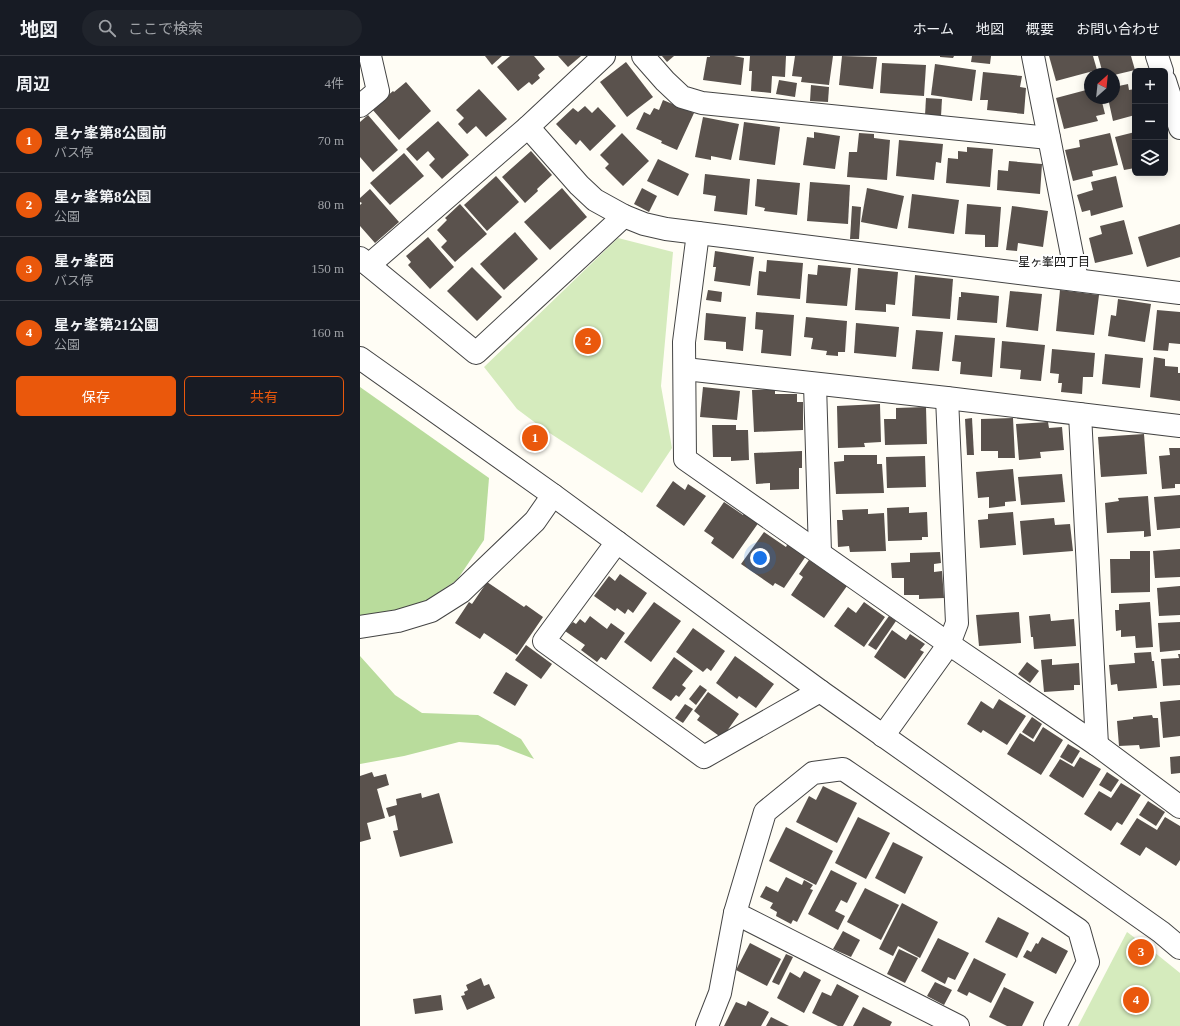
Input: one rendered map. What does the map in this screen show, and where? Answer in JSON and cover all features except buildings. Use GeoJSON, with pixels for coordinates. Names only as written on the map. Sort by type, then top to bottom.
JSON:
{"type":"FeatureCollection","features":[{"type":"Feature","properties":{"kind":"street"},"geometry":{"type":"LineString","coordinates":[[360,106],[378,91],[370,56]]}},
{"type":"Feature","properties":{"kind":"street"},"geometry":{"type":"LineString","coordinates":[[604,56],[528,127],[365,261],[476,353],[624,216]]}},
{"type":"Feature","properties":{"kind":"street"},"geometry":{"type":"LineString","coordinates":[[643,56],[665,82],[682,97],[702,103],[1049,138]]}},
{"type":"Feature","properties":{"kind":"street"},"geometry":{"type":"LineString","coordinates":[[1033,56],[1077,280]]}},
{"type":"Feature","properties":{"kind":"street"},"geometry":{"type":"LineString","coordinates":[[1157,56],[1161,68]]}},
{"type":"Feature","properties":{"kind":"street"},"geometry":{"type":"LineString","coordinates":[[1168,90],[1180,128]]}},
{"type":"Feature","properties":{"kind":"street"},"geometry":{"type":"LineString","coordinates":[[528,127],[579,186],[595,200],[624,216],[644,224],[666,229],[1180,293]]}},
{"type":"Feature","properties":{"kind":"street"},"geometry":{"type":"LineString","coordinates":[[698,233],[684,342],[685,459],[949,644],[1097,745],[1180,807]]}},
{"type":"Feature","properties":{"kind":"street"},"geometry":{"type":"LineString","coordinates":[[360,358],[553,495],[820,691],[1161,932],[1180,948]]}},
{"type":"Feature","properties":{"kind":"street"},"geometry":{"type":"LineString","coordinates":[[685,369],[1180,426]]}},
{"type":"Feature","properties":{"kind":"street"},"geometry":{"type":"LineString","coordinates":[[815,384],[820,553]]}},
{"type":"Feature","properties":{"kind":"street"},"geometry":{"type":"LineString","coordinates":[[883,736],[949,644],[957,623],[947,398]]}},
{"type":"Feature","properties":{"kind":"street"},"geometry":{"type":"LineString","coordinates":[[1080,414],[1097,745]]}},
{"type":"Feature","properties":{"kind":"street"},"geometry":{"type":"LineString","coordinates":[[360,627],[398,621],[431,610],[461,592],[535,520],[553,495]]}},
{"type":"Feature","properties":{"kind":"street"},"geometry":{"type":"LineString","coordinates":[[617,542],[544,641],[704,756],[820,691]]}},
{"type":"Feature","properties":{"kind":"street"},"geometry":{"type":"LineString","coordinates":[[707,1026],[720,993],[734,913],[765,812],[813,773],[844,769],[1079,930],[1088,962],[1055,1026]]}},
{"type":"Feature","properties":{"kind":"street"},"geometry":{"type":"LineString","coordinates":[[734,913],[958,1026]]}},
{"type":"Feature","properties":{"kind":"green space"},"geometry":{"type":"Polygon","coordinates":[[[618,238],[673,252],[661,386],[672,448],[642,493],[545,430],[517,409],[484,367],[618,238]]]}},
{"type":"Feature","properties":{"kind":"green space"},"geometry":{"type":"Polygon","coordinates":[[[360,387],[489,478],[484,540],[457,580],[418,606],[360,628],[360,387]]]}},
{"type":"Feature","properties":{"kind":"green space"},"geometry":{"type":"Polygon","coordinates":[[[360,656],[395,695],[422,713],[478,715],[521,739],[534,759],[498,745],[459,742],[404,756],[360,764],[360,656]]]}},
{"type":"Feature","properties":{"kind":"green space"},"geometry":{"type":"Polygon","coordinates":[[[1127,932],[1180,973],[1180,1026],[1078,1026],[1127,932]]]}},
{"type":"Feature","properties":{"kind":"place","name":"星ヶ峯第8公園"},"geometry":{"type":"Point","coordinates":[588,341]}},
{"type":"Feature","properties":{"kind":"place","name":"星ヶ峯第8公園前"},"geometry":{"type":"Point","coordinates":[535,438]}},
{"type":"Feature","properties":{"kind":"place","name":"星ヶ峯西"},"geometry":{"type":"Point","coordinates":[1141,952]}},
{"type":"Feature","properties":{"kind":"place","name":"星ヶ峯第21公園"},"geometry":{"type":"Point","coordinates":[1136,1000]}},
{"type":"Feature","properties":{"kind":"district","name":"星ヶ峯四丁目"},"geometry":{"type":"Point","coordinates":[1054,262]}}]}
